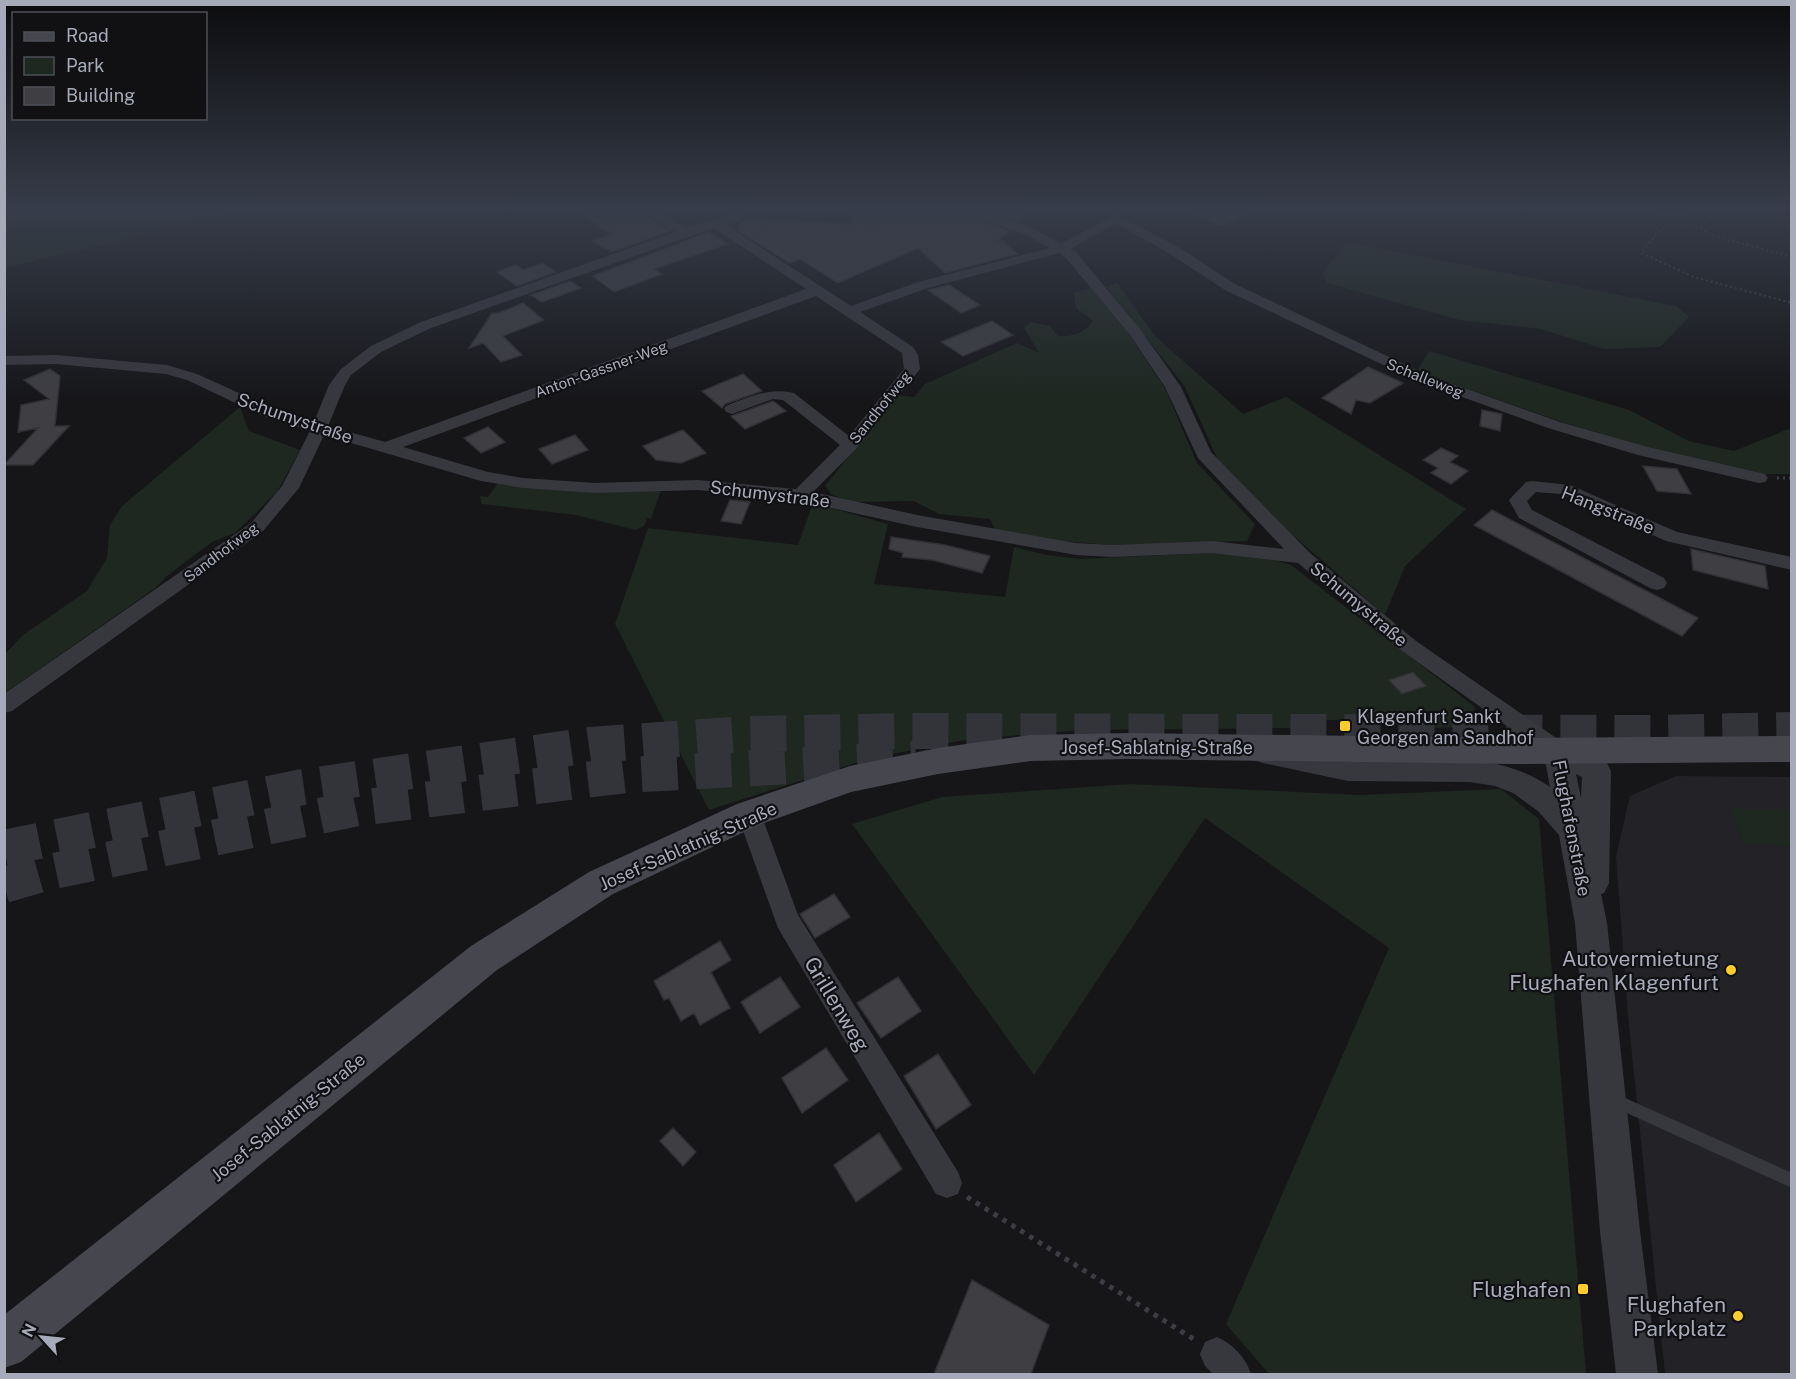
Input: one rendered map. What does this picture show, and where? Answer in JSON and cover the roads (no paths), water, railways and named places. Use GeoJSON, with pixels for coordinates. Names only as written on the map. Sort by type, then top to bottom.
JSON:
{"type":"FeatureCollection","features":[{"type":"Feature","properties":{"kind":"main road","name":"Josef-Sablatnig-Straße"},"geometry":{"type":"LineString","coordinates":[[4,1345],[484,958],[601,883],[749,814],[850,779],[938,761],[1019,750],[1128,746],[1557,750],[1791,749]]}},
{"type":"Feature","properties":{"kind":"street","name":"Sandhofweg"},"geometry":{"type":"LineString","coordinates":[[4,705],[257,527],[290,488],[341,378],[358,361],[375,349],[426,325],[574,272]]}},
{"type":"Feature","properties":{"kind":"street","name":"Sandhofweg"},"geometry":{"type":"LineString","coordinates":[[791,272],[908,350],[911,355],[912,369],[850,445],[800,495]]}},
{"type":"Feature","properties":{"kind":"street"},"geometry":{"type":"LineString","coordinates":[[851,311],[939,281],[977,272]]}},
{"type":"Feature","properties":{"kind":"street"},"geometry":{"type":"LineString","coordinates":[[1084,272],[1135,332],[1173,387],[1204,454],[1303,557]]}},
{"type":"Feature","properties":{"kind":"street","name":"Schalleweg"},"geometry":{"type":"LineString","coordinates":[[1208,272],[1230,287],[1420,377],[1554,424],[1644,451],[1759,478]]}},
{"type":"Feature","properties":{"kind":"street","name":"Anton-Gassner-Weg"},"geometry":{"type":"LineString","coordinates":[[385,448],[818,290]]}},
{"type":"Feature","properties":{"kind":"street","name":"Schumystraße"},"geometry":{"type":"LineString","coordinates":[[4,361],[31,358],[68,360],[141,365],[168,370],[191,377],[256,408],[319,429],[487,477],[532,484],[595,488],[698,486],[800,495],[917,521],[1076,549],[1112,551],[1221,548],[1303,557],[1409,646],[1557,750]]}},
{"type":"Feature","properties":{"kind":"street"},"geometry":{"type":"LineString","coordinates":[[732,408],[772,394],[788,396],[850,445]]}},
{"type":"Feature","properties":{"kind":"street","name":"Hangstraße"},"geometry":{"type":"LineString","coordinates":[[1657,583],[1525,514],[1518,500],[1532,486],[1564,489],[1672,537],[1791,564]]}},
{"type":"Feature","properties":{"kind":"street"},"geometry":{"type":"LineString","coordinates":[[1241,747],[1349,770],[1493,772],[1517,780],[1535,790],[1557,808],[1573,831]]}},
{"type":"Feature","properties":{"kind":"street","name":"Flughafenstraße"},"geometry":{"type":"LineString","coordinates":[[1557,750],[1591,923],[1606,1096],[1638,1374]]}},
{"type":"Feature","properties":{"kind":"street","name":"Flughafenstraße"},"geometry":{"type":"LineString","coordinates":[[1557,750],[1597,771],[1591,923]]}},
{"type":"Feature","properties":{"kind":"street","name":"Grillenweg"},"geometry":{"type":"LineString","coordinates":[[749,814],[787,920],[849,1026],[954,1188]]}},
{"type":"Feature","properties":{"kind":"lane"},"geometry":{"type":"LineString","coordinates":[[1606,1096],[1791,1181]]}},
{"type":"Feature","properties":{"kind":"tunnel"},"geometry":{"type":"LineString","coordinates":[[4,848],[303,787],[590,745],[746,734],[906,731],[1657,733],[1792,730]]}},
{"type":"Feature","properties":{"kind":"tunnel"},"geometry":{"type":"LineString","coordinates":[[4,885],[49,872],[358,808],[626,775],[916,759]]}},
{"type":"Feature","properties":{"kind":"place","name":"Klagenfurt Sankt Georgen am Sandhof"},"geometry":{"type":"Point","coordinates":[1345,726]}},
{"type":"Feature","properties":{"kind":"place","name":"Autovermietung Flughafen Klagenfurt"},"geometry":{"type":"Point","coordinates":[1731,970]}},
{"type":"Feature","properties":{"kind":"place","name":"Flughafen"},"geometry":{"type":"Point","coordinates":[1583,1289]}},
{"type":"Feature","properties":{"kind":"place","name":"Flughafen Parkplatz"},"geometry":{"type":"Point","coordinates":[1738,1316]}}]}
